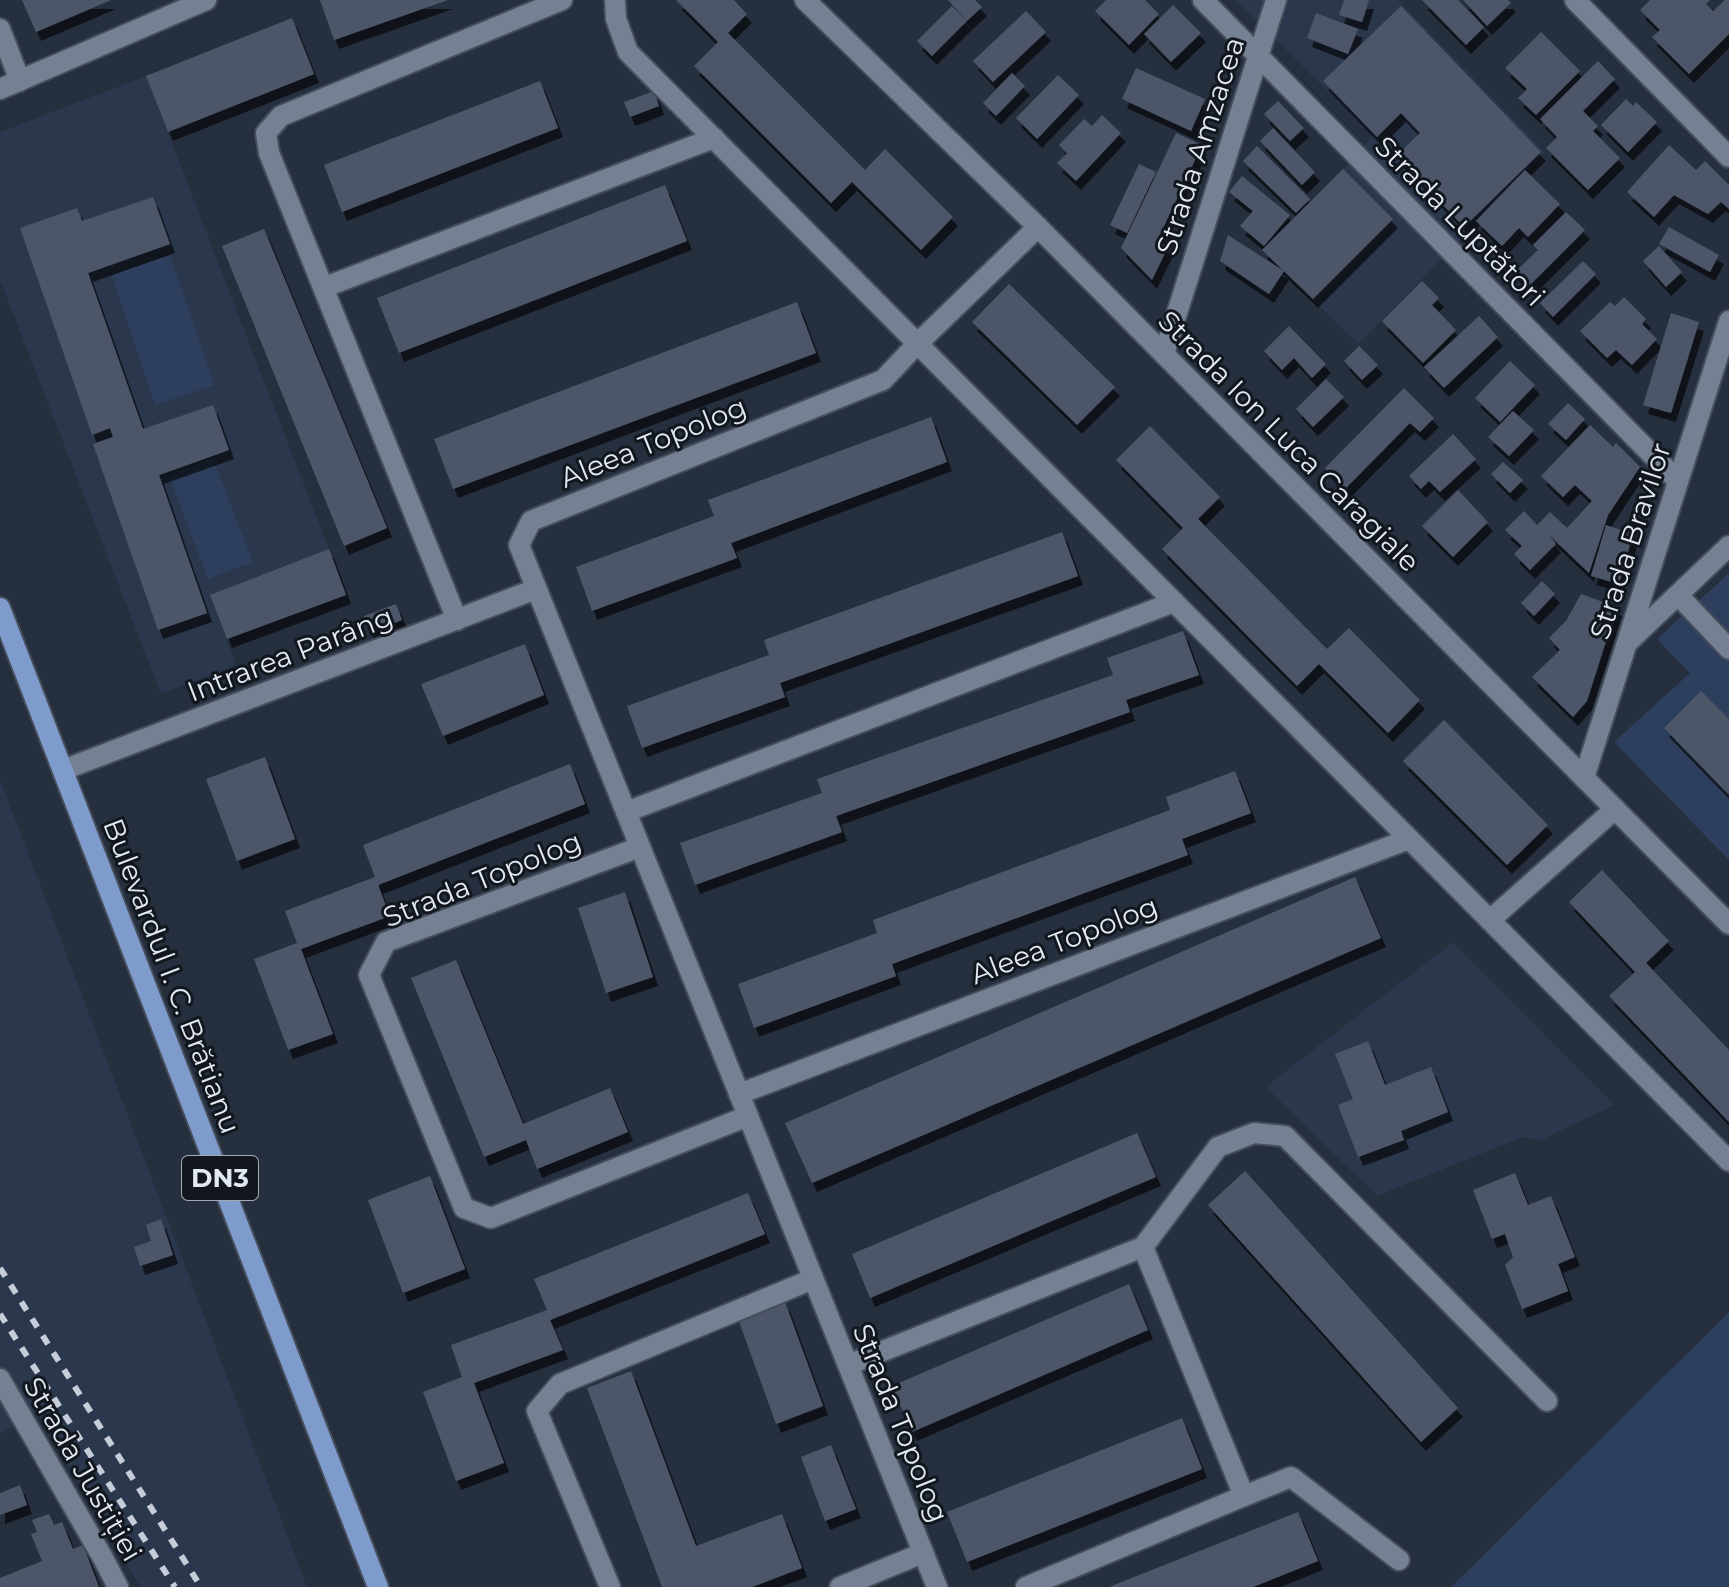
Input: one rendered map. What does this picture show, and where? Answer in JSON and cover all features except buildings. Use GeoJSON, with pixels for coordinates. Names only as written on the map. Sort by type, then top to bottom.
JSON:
{"type":"FeatureCollection","features":[{"type":"Feature","properties":{"kind":"main road","name":"Bulevardul I. C. Brătianu"},"geometry":{"type":"LineString","coordinates":[[0,608],[378,1587]]}},
{"type":"Feature","properties":{"kind":"street"},"geometry":{"type":"LineString","coordinates":[[0,89],[206,0]]}},
{"type":"Feature","properties":{"kind":"street"},"geometry":{"type":"LineString","coordinates":[[457,620],[269,153],[266,133],[281,116],[562,0]]}},
{"type":"Feature","properties":{"kind":"street"},"geometry":{"type":"LineString","coordinates":[[615,0],[616,19],[628,52],[1729,1161]]}},
{"type":"Feature","properties":{"kind":"street","name":"Strada Ion Luca Caragiale"},"geometry":{"type":"LineString","coordinates":[[805,0],[1038,227],[1729,924]]}},
{"type":"Feature","properties":{"kind":"street","name":"Strada Luptători"},"geometry":{"type":"LineString","coordinates":[[1203,0],[1678,481]]}},
{"type":"Feature","properties":{"kind":"street","name":"Strada Amzacea"},"geometry":{"type":"LineString","coordinates":[[1164,354],[1276,0]]}},
{"type":"Feature","properties":{"kind":"street"},"geometry":{"type":"LineString","coordinates":[[1575,0],[1729,157]]}},
{"type":"Feature","properties":{"kind":"street"},"geometry":{"type":"LineString","coordinates":[[0,29],[20,81]]}},
{"type":"Feature","properties":{"kind":"street"},"geometry":{"type":"LineString","coordinates":[[325,287],[714,138]]}},
{"type":"Feature","properties":{"kind":"street","name":"Aleea Topolog"},"geometry":{"type":"LineString","coordinates":[[531,521],[883,380],[1038,227]]}},
{"type":"Feature","properties":{"kind":"street","name":"Strada Bravilor"},"geometry":{"type":"LineString","coordinates":[[1584,778],[1729,321]]}},
{"type":"Feature","properties":{"kind":"street","name":"Strada Topolog"},"geometry":{"type":"LineString","coordinates":[[531,521],[519,545],[937,1587]]}},
{"type":"Feature","properties":{"kind":"street"},"geometry":{"type":"LineString","coordinates":[[1626,644],[1729,546]]}},
{"type":"Feature","properties":{"kind":"street","name":"Intrarea Parâng"},"geometry":{"type":"LineString","coordinates":[[63,770],[536,589]]}},
{"type":"Feature","properties":{"kind":"street"},"geometry":{"type":"LineString","coordinates":[[1678,595],[1729,649]]}},
{"type":"Feature","properties":{"kind":"street"},"geometry":{"type":"LineString","coordinates":[[626,812],[1174,602]]}},
{"type":"Feature","properties":{"kind":"street"},"geometry":{"type":"LineString","coordinates":[[1490,920],[1615,809]]}},
{"type":"Feature","properties":{"kind":"street","name":"Aleea Topolog"},"geometry":{"type":"LineString","coordinates":[[739,1094],[1409,839]]}},
{"type":"Feature","properties":{"kind":"street","name":"Strada Topolog"},"geometry":{"type":"LineString","coordinates":[[640,847],[386,942],[369,975],[464,1208],[491,1218],[748,1116]]}},
{"type":"Feature","properties":{"kind":"street"},"geometry":{"type":"LineString","coordinates":[[848,1365],[1143,1247],[1218,1147],[1254,1133],[1285,1136],[1547,1401]]}},
{"type":"Feature","properties":{"kind":"street"},"geometry":{"type":"LineString","coordinates":[[1143,1247],[1244,1496]]}},
{"type":"Feature","properties":{"kind":"street"},"geometry":{"type":"LineString","coordinates":[[610,1587],[537,1411],[560,1384],[813,1279]]}},
{"type":"Feature","properties":{"kind":"street","name":"Strada Justiției"},"geometry":{"type":"LineString","coordinates":[[0,1379],[118,1587]]}},
{"type":"Feature","properties":{"kind":"street"},"geometry":{"type":"LineString","coordinates":[[1026,1587],[1291,1477],[1399,1560]]}},
{"type":"Feature","properties":{"kind":"street"},"geometry":{"type":"LineString","coordinates":[[840,1587],[923,1553]]}},
{"type":"Feature","properties":{"kind":"shaded area"},"geometry":{"type":"Polygon","coordinates":[[[1236,0],[1398,0],[1545,152],[1359,344],[1262,250],[1373,136],[1236,0]]]}},
{"type":"Feature","properties":{"kind":"shaded area"},"geometry":{"type":"Polygon","coordinates":[[[146,76],[329,549],[210,595],[236,665],[161,694],[0,280],[0,132],[146,76]]]}},
{"type":"Feature","properties":{"kind":"shaded area"},"geometry":{"type":"Polygon","coordinates":[[[170,255],[214,385],[155,405],[111,275],[170,255]]]}},
{"type":"Feature","properties":{"kind":"shaded area"},"geometry":{"type":"Polygon","coordinates":[[[213,459],[253,562],[208,579],[169,476],[213,459]]]}},
{"type":"Feature","properties":{"kind":"shaded area"},"geometry":{"type":"Polygon","coordinates":[[[1729,573],[1729,719],[1701,692],[1664,728],[1729,795],[1729,860],[1614,742],[1690,673],[1657,639],[1729,573]]]}},
{"type":"Feature","properties":{"kind":"shaded area"},"geometry":{"type":"Polygon","coordinates":[[[0,779],[307,1587],[140,1587],[37,1412],[0,1434],[0,779]]]}},
{"type":"Feature","properties":{"kind":"shaded area"},"geometry":{"type":"Polygon","coordinates":[[[1453,942],[1615,1105],[1541,1140],[1523,1137],[1377,1196],[1267,1088],[1453,942]]]}},
{"type":"Feature","properties":{"kind":"shaded area"},"geometry":{"type":"Polygon","coordinates":[[[1729,1312],[1729,1587],[1451,1587],[1729,1312]]]}},
{"type":"Feature","properties":{"kind":"railway"},"geometry":{"type":"LineString","coordinates":[[0,1268],[201,1587]]}},
{"type":"Feature","properties":{"kind":"railway"},"geometry":{"type":"LineString","coordinates":[[0,1314],[175,1587]]}}]}
